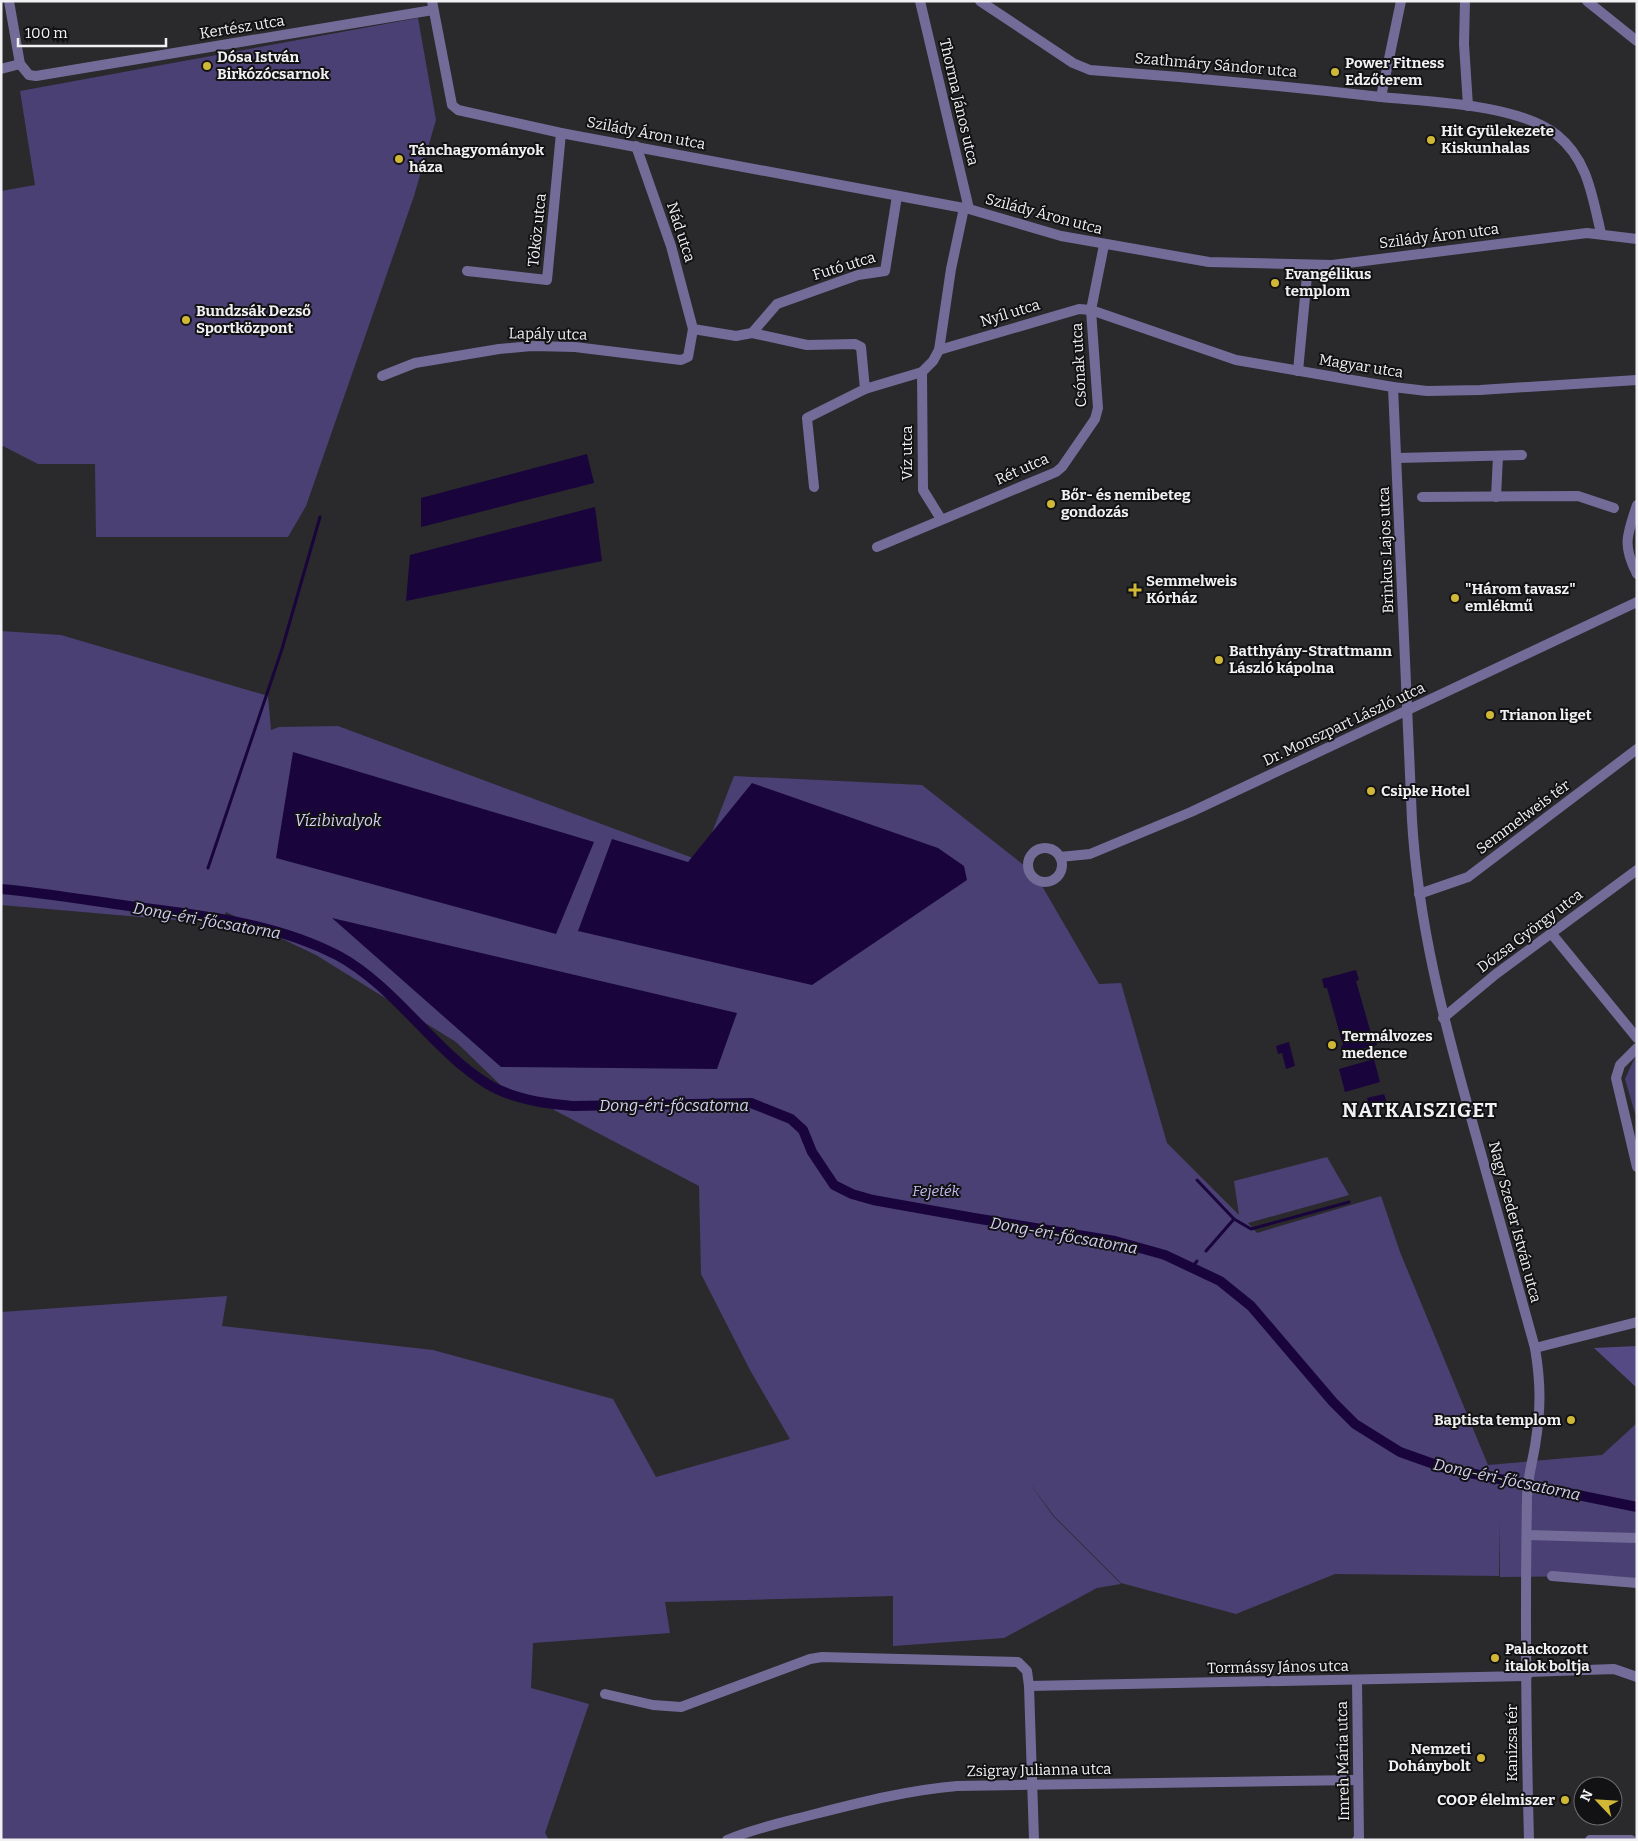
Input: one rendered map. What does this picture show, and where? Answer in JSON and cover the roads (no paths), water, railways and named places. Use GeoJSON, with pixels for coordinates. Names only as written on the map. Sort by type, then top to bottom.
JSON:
{"type":"FeatureCollection","features":[{"type":"Feature","properties":{"kind":"street"},"geometry":{"type":"LineString","coordinates":[[1,69],[20,64],[9,1]]}},
{"type":"Feature","properties":{"kind":"street","name":"Thorma János utca"},"geometry":{"type":"LineString","coordinates":[[920,1],[966,209]]}},
{"type":"Feature","properties":{"kind":"street","name":"Szathmáry Sándor utca"},"geometry":{"type":"LineString","coordinates":[[980,1],[1073,63],[1090,70],[1242,81],[1468,106],[1535,122],[1547,128],[1568,145],[1583,166],[1601,233]]}},
{"type":"Feature","properties":{"kind":"street"},"geometry":{"type":"LineString","coordinates":[[1381,97],[1401,1]]}},
{"type":"Feature","properties":{"kind":"street"},"geometry":{"type":"LineString","coordinates":[[1466,1],[1464,44],[1468,106]]}},
{"type":"Feature","properties":{"kind":"street"},"geometry":{"type":"LineString","coordinates":[[1587,1],[1637,41]]}},
{"type":"Feature","properties":{"kind":"street","name":"Kertész utca"},"geometry":{"type":"LineString","coordinates":[[20,64],[29,75],[36,76],[433,4]]}},
{"type":"Feature","properties":{"kind":"street","name":"Szilády Áron utca"},"geometry":{"type":"LineString","coordinates":[[433,4],[452,104],[458,110],[561,133],[966,209],[1061,236],[1104,245],[1201,261],[1332,265],[1601,233],[1637,239]]}},
{"type":"Feature","properties":{"kind":"street","name":"Tóköz utca"},"geometry":{"type":"LineString","coordinates":[[467,271],[547,280],[561,133]]}},
{"type":"Feature","properties":{"kind":"street","name":"Nád utca"},"geometry":{"type":"LineString","coordinates":[[636,146],[671,246],[693,329]]}},
{"type":"Feature","properties":{"kind":"street","name":"Futó utca"},"geometry":{"type":"LineString","coordinates":[[752,332],[777,304],[858,275],[885,271],[897,196]]}},
{"type":"Feature","properties":{"kind":"street"},"geometry":{"type":"LineString","coordinates":[[814,487],[807,418],[865,389],[922,372],[933,361],[939,350],[951,268],[966,209]]}},
{"type":"Feature","properties":{"kind":"street","name":"Csónak utca"},"geometry":{"type":"LineString","coordinates":[[1095,419],[1098,408],[1090,310],[1104,245]]}},
{"type":"Feature","properties":{"kind":"street"},"geometry":{"type":"LineString","coordinates":[[1298,371],[1308,265]]}},
{"type":"Feature","properties":{"kind":"street","name":"Nyíl utca"},"geometry":{"type":"LineString","coordinates":[[939,350],[1074,310],[1090,310]]}},
{"type":"Feature","properties":{"kind":"street","name":"Magyar utca"},"geometry":{"type":"LineString","coordinates":[[1090,310],[1236,360],[1393,387],[1427,390],[1480,390],[1637,380]]}},
{"type":"Feature","properties":{"kind":"street"},"geometry":{"type":"LineString","coordinates":[[693,329],[736,336],[752,332],[808,345],[859,345],[863,352],[865,389]]}},
{"type":"Feature","properties":{"kind":"street","name":"Lapály utca"},"geometry":{"type":"LineString","coordinates":[[382,376],[414,363],[499,349],[532,346],[575,347],[681,360],[691,352],[693,329]]}},
{"type":"Feature","properties":{"kind":"street","name":"Víz utca"},"geometry":{"type":"LineString","coordinates":[[922,372],[923,490],[941,519]]}},
{"type":"Feature","properties":{"kind":"street","name":"Brinkus Lajos utca"},"geometry":{"type":"LineString","coordinates":[[1393,387],[1398,458],[1408,711]]}},
{"type":"Feature","properties":{"kind":"street","name":"Rét utca"},"geometry":{"type":"LineString","coordinates":[[941,519],[1056,472],[1095,419]]}},
{"type":"Feature","properties":{"kind":"street"},"geometry":{"type":"LineString","coordinates":[[1398,458],[1522,455]]}},
{"type":"Feature","properties":{"kind":"street"},"geometry":{"type":"LineString","coordinates":[[1496,496],[1498,456]]}},
{"type":"Feature","properties":{"kind":"street"},"geometry":{"type":"LineString","coordinates":[[1422,497],[1578,496],[1614,508]]}},
{"type":"Feature","properties":{"kind":"street"},"geometry":{"type":"LineString","coordinates":[[1637,505],[1626,541],[1628,557],[1637,574]]}},
{"type":"Feature","properties":{"kind":"street"},"geometry":{"type":"LineString","coordinates":[[877,547],[941,519]]}},
{"type":"Feature","properties":{"kind":"street","name":"Dr. Monszpart László utca"},"geometry":{"type":"LineString","coordinates":[[1060,857],[1090,854],[1137,835],[1408,711],[1637,602]]}},
{"type":"Feature","properties":{"kind":"street","name":"Nagy Szeder István utca"},"geometry":{"type":"LineString","coordinates":[[1408,711],[1414,855],[1443,1018],[1534,1348],[1541,1382],[1535,1448],[1528,1478],[1527,1535]]}},
{"type":"Feature","properties":{"kind":"street","name":"Semmelweis tér"},"geometry":{"type":"LineString","coordinates":[[1420,894],[1468,877],[1637,749]]}},
{"type":"Feature","properties":{"kind":"street","name":"Dózsa György utca"},"geometry":{"type":"LineString","coordinates":[[1443,1018],[1496,974],[1637,870]]}},
{"type":"Feature","properties":{"kind":"street"},"geometry":{"type":"LineString","coordinates":[[1551,933],[1637,1038]]}},
{"type":"Feature","properties":{"kind":"street"},"geometry":{"type":"LineString","coordinates":[[1637,1048],[1620,1065],[1616,1078],[1637,1167]]}},
{"type":"Feature","properties":{"kind":"street"},"geometry":{"type":"LineString","coordinates":[[1534,1348],[1637,1322]]}},
{"type":"Feature","properties":{"kind":"street"},"geometry":{"type":"LineString","coordinates":[[1527,1674],[1527,1535],[1637,1538]]}},
{"type":"Feature","properties":{"kind":"street"},"geometry":{"type":"LineString","coordinates":[[1552,1576],[1637,1583]]}},
{"type":"Feature","properties":{"kind":"street"},"geometry":{"type":"LineString","coordinates":[[605,1694],[653,1705],[681,1706],[810,1660],[833,1657],[1013,1661],[1022,1665],[1027,1671],[1029,1686],[1034,1840]]}},
{"type":"Feature","properties":{"kind":"street","name":"Tormássy János utca"},"geometry":{"type":"LineString","coordinates":[[1029,1686],[1357,1680],[1614,1669],[1637,1677]]}},
{"type":"Feature","properties":{"kind":"street","name":"Kanizsa tér"},"geometry":{"type":"LineString","coordinates":[[1527,1674],[1529,1840]]}},
{"type":"Feature","properties":{"kind":"street","name":"Imreh Mária utca"},"geometry":{"type":"LineString","coordinates":[[1357,1680],[1359,1839],[1357,1840]]}},
{"type":"Feature","properties":{"kind":"street","name":"Zsigray Julianna utca"},"geometry":{"type":"LineString","coordinates":[[727,1840],[755,1829],[879,1798],[925,1789],[958,1786],[1358,1780]]}},
{"type":"Feature","properties":{"kind":"street"},"geometry":{"type":"LineString","coordinates":[[1590,1840],[1631,1840]]}},
{"type":"Feature","properties":{"kind":"water"},"geometry":{"type":"Polygon","coordinates":[[[587,454],[594,483],[421,527],[421,498],[587,454]]]}},
{"type":"Feature","properties":{"kind":"water"},"geometry":{"type":"Polygon","coordinates":[[[595,507],[602,561],[406,601],[410,555],[595,507]]]}},
{"type":"Feature","properties":{"kind":"water","name":"Vízibivalyok"},"geometry":{"type":"Polygon","coordinates":[[[293,752],[594,842],[556,934],[276,858],[293,752]]]}},
{"type":"Feature","properties":{"kind":"water"},"geometry":{"type":"Polygon","coordinates":[[[752,783],[938,848],[964,866],[967,880],[812,985],[578,931],[612,839],[688,862],[752,783]]]}},
{"type":"Feature","properties":{"kind":"water"},"geometry":{"type":"Polygon","coordinates":[[[332,918],[737,1013],[717,1069],[501,1067],[332,918]]]}},
{"type":"Feature","properties":{"kind":"water"},"geometry":{"type":"Polygon","coordinates":[[[1356,970],[1359,980],[1356,981],[1372,1037],[1375,1037],[1377,1045],[1343,1054],[1341,1046],[1343,1045],[1327,988],[1324,988],[1322,979],[1356,970]]]}},
{"type":"Feature","properties":{"kind":"water"},"geometry":{"type":"Polygon","coordinates":[[[1289,1042],[1295,1066],[1286,1069],[1282,1053],[1278,1054],[1276,1046],[1289,1042]]]}},
{"type":"Feature","properties":{"kind":"water"},"geometry":{"type":"Polygon","coordinates":[[[1374,1059],[1380,1082],[1345,1092],[1339,1069],[1374,1059]]]}},
{"type":"Feature","properties":{"kind":"water"},"geometry":{"type":"Polygon","coordinates":[[[1384,1094],[1387,1103],[1370,1108],[1367,1098],[1384,1094]]]}},
{"type":"Feature","properties":{"kind":"waterway"},"geometry":{"type":"LineString","coordinates":[[208,868],[282,649],[320,517]]}},
{"type":"Feature","properties":{"kind":"waterway","name":"Dong-éri-főcsatorna"},"geometry":{"type":"LineString","coordinates":[[1,889],[209,917],[262,927],[313,944],[337,955],[377,983],[466,1069],[486,1083],[517,1097],[551,1104],[573,1106],[751,1103],[791,1119],[803,1130],[812,1152],[834,1185],[852,1194],[873,1200],[1115,1241],[1165,1255],[1220,1281],[1251,1306],[1333,1402],[1355,1424],[1400,1452],[1445,1468],[1637,1507]]}},
{"type":"Feature","properties":{"kind":"waterway"},"geometry":{"type":"LineString","coordinates":[[1197,1180],[1234,1219]]}},
{"type":"Feature","properties":{"kind":"waterway"},"geometry":{"type":"LineString","coordinates":[[1206,1251],[1234,1219],[1251,1229],[1349,1202]]}},
{"type":"Feature","properties":{"kind":"waterway"},"geometry":{"type":"LineString","coordinates":[[1193,1266],[1197,1261]]}},
{"type":"Feature","properties":{"kind":"place","name":"Dósa István Birkózócsarnok"},"geometry":{"type":"Point","coordinates":[207,66]}},
{"type":"Feature","properties":{"kind":"place","name":"Power Fitness Edzőterem"},"geometry":{"type":"Point","coordinates":[1335,72]}},
{"type":"Feature","properties":{"kind":"place","name":"Hit Gyülekezete Kiskunhalas"},"geometry":{"type":"Point","coordinates":[1431,140]}},
{"type":"Feature","properties":{"kind":"place","name":"Tánchagyományok háza"},"geometry":{"type":"Point","coordinates":[399,159]}},
{"type":"Feature","properties":{"kind":"place","name":"Evangélikus templom"},"geometry":{"type":"Point","coordinates":[1275,283]}},
{"type":"Feature","properties":{"kind":"place","name":"Bundzsák Dezső Sportközpont"},"geometry":{"type":"Point","coordinates":[186,320]}},
{"type":"Feature","properties":{"kind":"place","name":"Bőr- és nemibeteg gondozás"},"geometry":{"type":"Point","coordinates":[1051,504]}},
{"type":"Feature","properties":{"kind":"place","name":"Semmelweis Kórház"},"geometry":{"type":"Point","coordinates":[1135,590]}},
{"type":"Feature","properties":{"kind":"place","name":"\"Három tavasz\" emlékmű"},"geometry":{"type":"Point","coordinates":[1455,598]}},
{"type":"Feature","properties":{"kind":"place","name":"Batthyány-Strattmann László kápolna"},"geometry":{"type":"Point","coordinates":[1219,660]}},
{"type":"Feature","properties":{"kind":"place","name":"Trianon liget"},"geometry":{"type":"Point","coordinates":[1490,715]}},
{"type":"Feature","properties":{"kind":"place","name":"Csipke Hotel"},"geometry":{"type":"Point","coordinates":[1371,791]}},
{"type":"Feature","properties":{"kind":"place","name":"Termálvozes medence"},"geometry":{"type":"Point","coordinates":[1332,1045]}},
{"type":"Feature","properties":{"kind":"place","name":"Baptista templom"},"geometry":{"type":"Point","coordinates":[1571,1420]}},
{"type":"Feature","properties":{"kind":"place","name":"Palackozott italok boltja"},"geometry":{"type":"Point","coordinates":[1495,1658]}},
{"type":"Feature","properties":{"kind":"place","name":"Nemzeti Dohánybolt"},"geometry":{"type":"Point","coordinates":[1481,1758]}},
{"type":"Feature","properties":{"kind":"place","name":"COOP élelmiszer"},"geometry":{"type":"Point","coordinates":[1565,1800]}},
{"type":"Feature","properties":{"kind":"district","name":"NATKAISZIGET"},"geometry":{"type":"Point","coordinates":[1420,1110]}},
{"type":"Feature","properties":{"kind":"park label","name":"Fejeték"},"geometry":{"type":"Point","coordinates":[936,1191]}}]}
